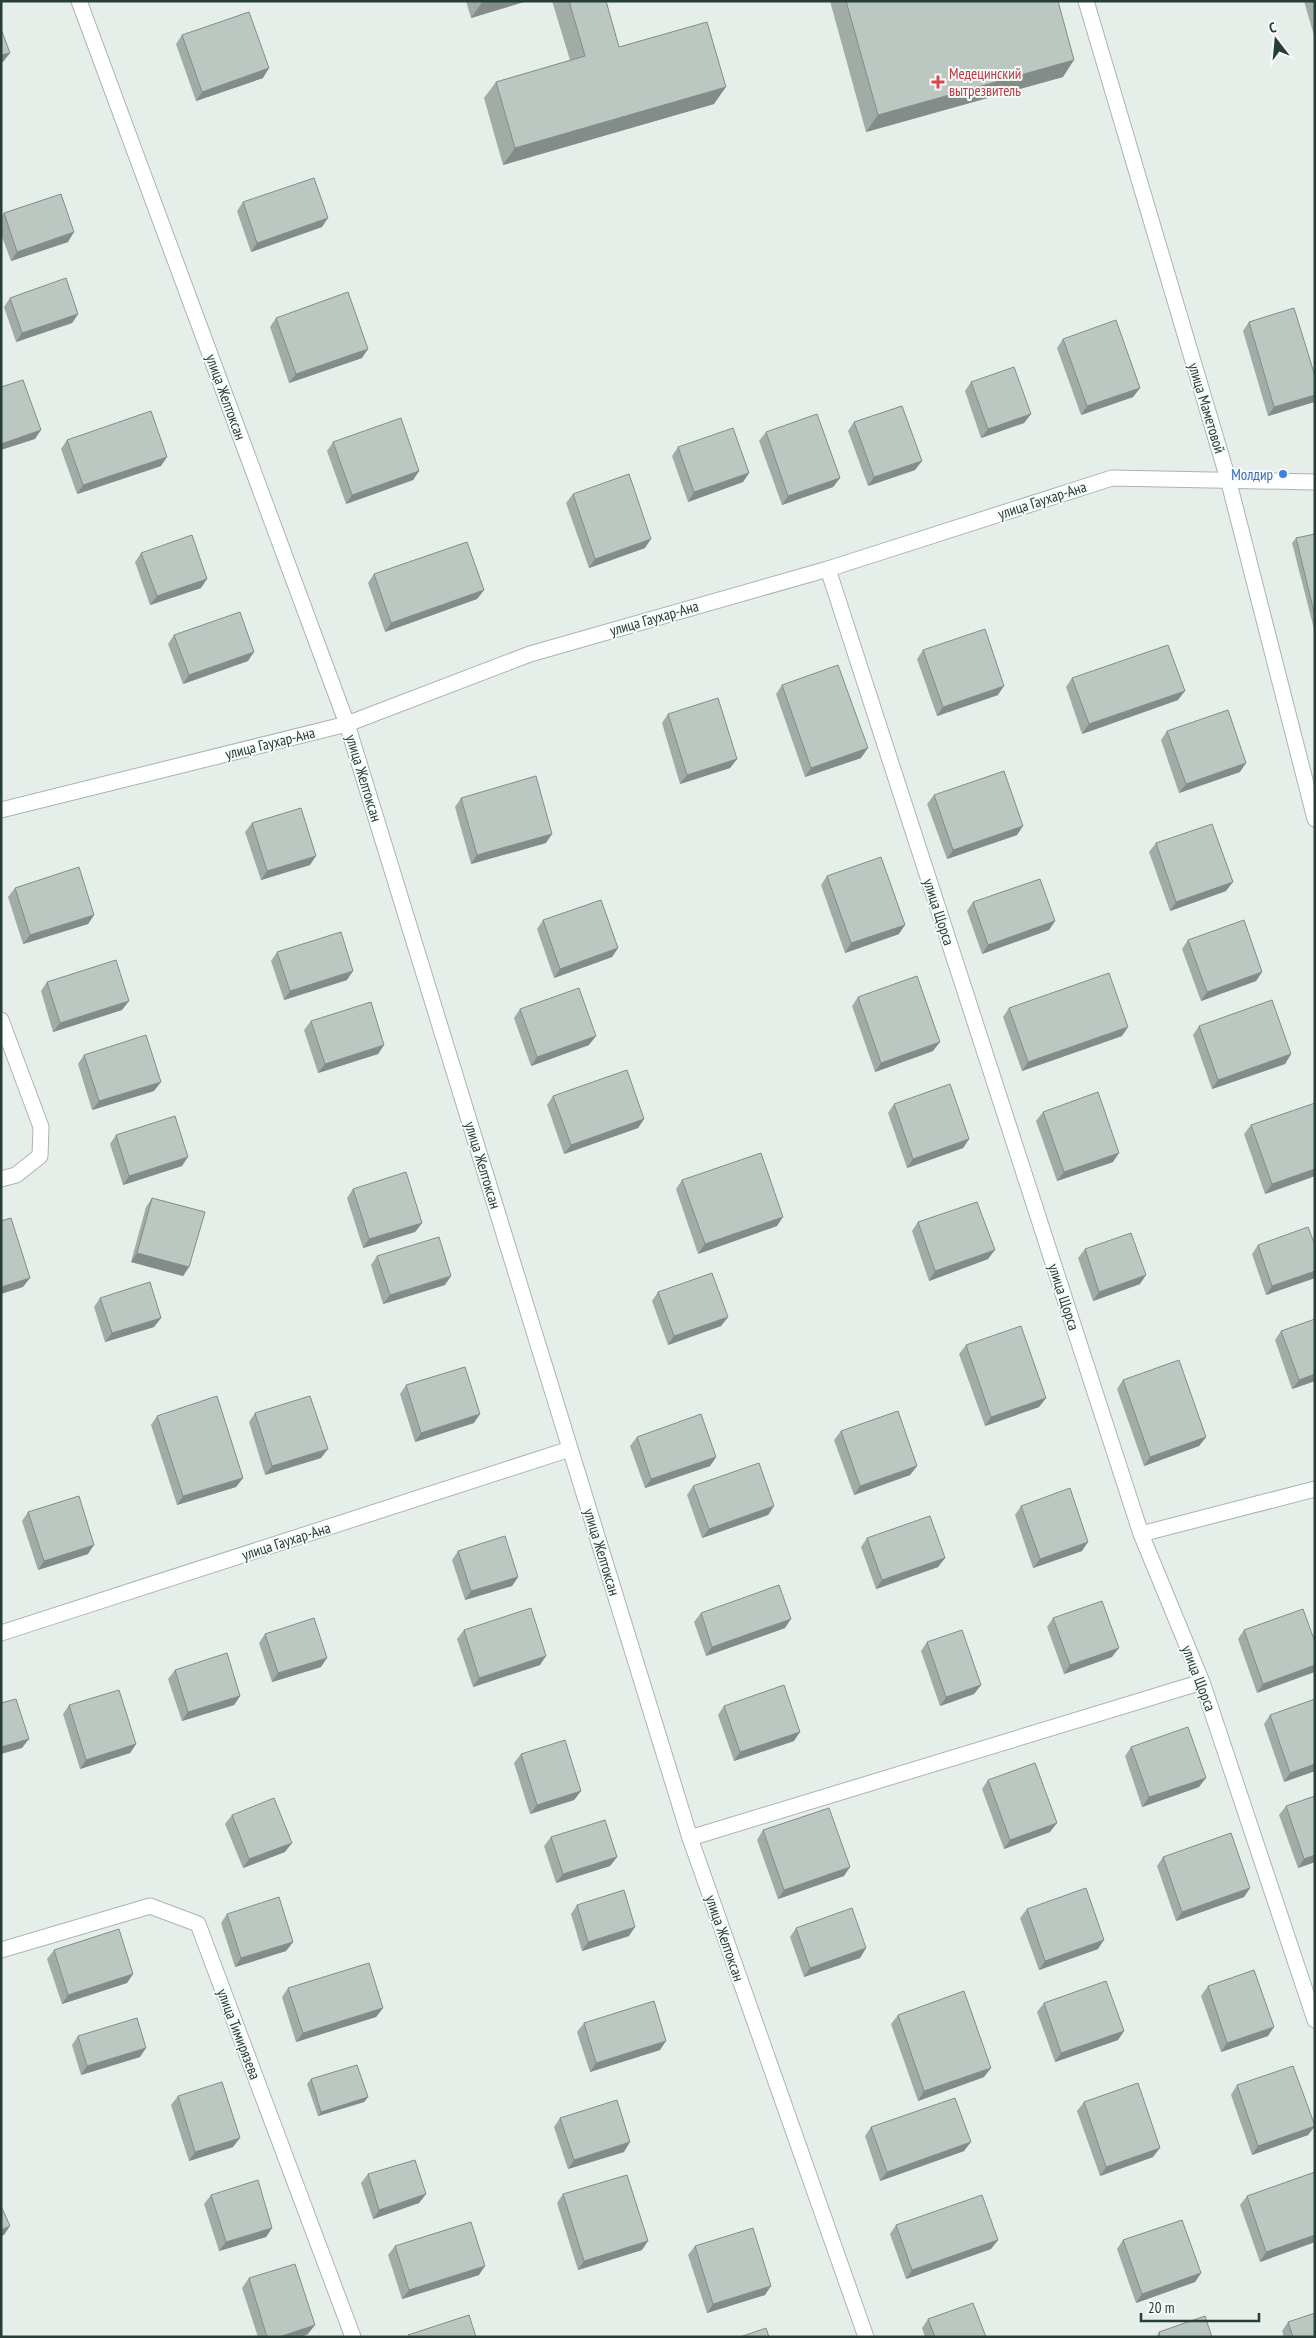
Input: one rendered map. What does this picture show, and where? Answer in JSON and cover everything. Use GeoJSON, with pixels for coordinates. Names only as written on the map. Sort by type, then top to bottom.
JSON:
{"type":"FeatureCollection","features":[{"type":"Feature","properties":{"kind":"street","name":"улица Желтоксан"},"geometry":{"type":"LineString","coordinates":[[79,1],[347,724],[690,1838],[866,2337]]}},
{"type":"Feature","properties":{"kind":"street","name":"улица Маметовой"},"geometry":{"type":"LineString","coordinates":[[1086,1],[1228,478],[1315,819]]}},
{"type":"Feature","properties":{"kind":"street","name":"улица Гаухар-Ана"},"geometry":{"type":"LineString","coordinates":[[1,810],[347,724],[530,654],[828,569],[1112,478],[1228,478],[1315,482]]}},
{"type":"Feature","properties":{"kind":"street","name":"улица Щорса"},"geometry":{"type":"LineString","coordinates":[[828,569],[1141,1534],[1202,1682],[1315,2020]]}},
{"type":"Feature","properties":{"kind":"street"},"geometry":{"type":"LineString","coordinates":[[1,1020],[41,1127],[40,1156],[16,1174],[1,1179]]}},
{"type":"Feature","properties":{"kind":"street","name":"улица Гаухар-Ана"},"geometry":{"type":"LineString","coordinates":[[1,1633],[570,1449]]}},
{"type":"Feature","properties":{"kind":"street"},"geometry":{"type":"LineString","coordinates":[[1141,1534],[1315,1489]]}},
{"type":"Feature","properties":{"kind":"street"},"geometry":{"type":"LineString","coordinates":[[690,1838],[1202,1682]]}},
{"type":"Feature","properties":{"kind":"street","name":"улица Тимирязева"},"geometry":{"type":"LineString","coordinates":[[1,1950],[150,1906],[198,1924],[353,2337]]}},
{"type":"Feature","properties":{"kind":"building"},"geometry":{"type":"Polygon","coordinates":[[[569,1],[606,1],[619,47],[707,22],[726,87],[515,148],[496,82],[585,56],[569,1]]]}},
{"type":"Feature","properties":{"kind":"building"},"geometry":{"type":"Polygon","coordinates":[[[846,1],[1058,1],[1074,60],[878,115],[846,1]]]}},
{"type":"Feature","properties":{"kind":"building"},"geometry":{"type":"Polygon","coordinates":[[[249,12],[269,68],[202,92],[182,35],[249,12]]]}},
{"type":"Feature","properties":{"kind":"building"},"geometry":{"type":"Polygon","coordinates":[[[1,29],[10,53],[1,55],[1,29]]]}},
{"type":"Feature","properties":{"kind":"building"},"geometry":{"type":"Polygon","coordinates":[[[314,178],[328,218],[257,243],[243,202],[314,178]]]}},
{"type":"Feature","properties":{"kind":"building"},"geometry":{"type":"Polygon","coordinates":[[[61,194],[74,232],[17,252],[4,213],[61,194]]]}},
{"type":"Feature","properties":{"kind":"building"},"geometry":{"type":"Polygon","coordinates":[[[66,278],[78,314],[22,333],[10,298],[66,278]]]}},
{"type":"Feature","properties":{"kind":"building"},"geometry":{"type":"Polygon","coordinates":[[[348,292],[368,349],[296,374],[276,318],[348,292]]]}},
{"type":"Feature","properties":{"kind":"building"},"geometry":{"type":"Polygon","coordinates":[[[1294,308],[1315,376],[1315,395],[1274,407],[1249,322],[1294,308]]]}},
{"type":"Feature","properties":{"kind":"building"},"geometry":{"type":"Polygon","coordinates":[[[1116,320],[1140,388],[1087,406],[1063,339],[1116,320]]]}},
{"type":"Feature","properties":{"kind":"building"},"geometry":{"type":"Polygon","coordinates":[[[1014,367],[1031,414],[988,429],[971,382],[1014,367]]]}},
{"type":"Feature","properties":{"kind":"building"},"geometry":{"type":"Polygon","coordinates":[[[23,380],[41,430],[1,444],[1,387],[23,380]]]}},
{"type":"Feature","properties":{"kind":"building"},"geometry":{"type":"Polygon","coordinates":[[[902,406],[922,461],[874,477],[854,422],[902,406]]]}},
{"type":"Feature","properties":{"kind":"building"},"geometry":{"type":"Polygon","coordinates":[[[151,411],[167,457],[83,485],[67,440],[151,411]]]}},
{"type":"Feature","properties":{"kind":"building"},"geometry":{"type":"Polygon","coordinates":[[[817,414],[840,478],[788,496],[766,432],[817,414]]]}},
{"type":"Feature","properties":{"kind":"building"},"geometry":{"type":"Polygon","coordinates":[[[401,418],[419,471],[352,495],[333,442],[401,418]]]}},
{"type":"Feature","properties":{"kind":"building"},"geometry":{"type":"Polygon","coordinates":[[[733,428],[749,473],[694,492],[678,447],[733,428]]]}},
{"type":"Feature","properties":{"kind":"building"},"geometry":{"type":"Polygon","coordinates":[[[629,474],[651,539],[595,559],[573,494],[629,474]]]}},
{"type":"Feature","properties":{"kind":"building"},"geometry":{"type":"Polygon","coordinates":[[[1315,534],[1315,616],[1296,538],[1315,534]]]}},
{"type":"Feature","properties":{"kind":"building"},"geometry":{"type":"Polygon","coordinates":[[[192,535],[207,579],[157,596],[141,553],[192,535]]]}},
{"type":"Feature","properties":{"kind":"building"},"geometry":{"type":"Polygon","coordinates":[[[467,542],[484,590],[391,623],[374,574],[467,542]]]}},
{"type":"Feature","properties":{"kind":"building"},"geometry":{"type":"Polygon","coordinates":[[[240,612],[254,652],[189,675],[174,635],[240,612]]]}},
{"type":"Feature","properties":{"kind":"building"},"geometry":{"type":"Polygon","coordinates":[[[985,629],[1004,686],[943,707],[923,650],[985,629]]]}},
{"type":"Feature","properties":{"kind":"building"},"geometry":{"type":"Polygon","coordinates":[[[1168,645],[1185,691],[1089,724],[1072,678],[1168,645]]]}},
{"type":"Feature","properties":{"kind":"building"},"geometry":{"type":"Polygon","coordinates":[[[838,665],[868,748],[811,768],[782,685],[838,665]]]}},
{"type":"Feature","properties":{"kind":"building"},"geometry":{"type":"Polygon","coordinates":[[[718,698],[737,759],[687,775],[668,714],[718,698]]]}},
{"type":"Feature","properties":{"kind":"building"},"geometry":{"type":"Polygon","coordinates":[[[1228,710],[1246,763],[1186,784],[1167,731],[1228,710]]]}},
{"type":"Feature","properties":{"kind":"building"},"geometry":{"type":"Polygon","coordinates":[[[1004,771],[1023,826],[953,850],[934,795],[1004,771]]]}},
{"type":"Feature","properties":{"kind":"building"},"geometry":{"type":"Polygon","coordinates":[[[536,776],[552,834],[477,855],[461,798],[536,776]]]}},
{"type":"Feature","properties":{"kind":"building"},"geometry":{"type":"Polygon","coordinates":[[[301,808],[316,856],[267,871],[252,823],[301,808]]]}},
{"type":"Feature","properties":{"kind":"building"},"geometry":{"type":"Polygon","coordinates":[[[1212,824],[1233,882],[1176,902],[1156,843],[1212,824]]]}},
{"type":"Feature","properties":{"kind":"building"},"geometry":{"type":"Polygon","coordinates":[[[881,857],[905,925],[851,943],[827,876],[881,857]]]}},
{"type":"Feature","properties":{"kind":"building"},"geometry":{"type":"Polygon","coordinates":[[[79,867],[94,915],[30,935],[15,888],[79,867]]]}},
{"type":"Feature","properties":{"kind":"building"},"geometry":{"type":"Polygon","coordinates":[[[1040,879],[1055,921],[988,945],[973,902],[1040,879]]]}},
{"type":"Feature","properties":{"kind":"building"},"geometry":{"type":"Polygon","coordinates":[[[601,900],[618,948],[560,969],[543,920],[601,900]]]}},
{"type":"Feature","properties":{"kind":"building"},"geometry":{"type":"Polygon","coordinates":[[[1244,920],[1262,972],[1207,992],[1188,940],[1244,920]]]}},
{"type":"Feature","properties":{"kind":"building"},"geometry":{"type":"Polygon","coordinates":[[[341,932],[353,971],[290,991],[277,952],[341,932]]]}},
{"type":"Feature","properties":{"kind":"building"},"geometry":{"type":"Polygon","coordinates":[[[116,960],[129,1001],[60,1023],[47,982],[116,960]]]}},
{"type":"Feature","properties":{"kind":"building"},"geometry":{"type":"Polygon","coordinates":[[[1109,973],[1128,1027],[1028,1062],[1009,1008],[1109,973]]]}},
{"type":"Feature","properties":{"kind":"building"},"geometry":{"type":"Polygon","coordinates":[[[917,976],[940,1042],[881,1063],[858,997],[917,976]]]}},
{"type":"Feature","properties":{"kind":"building"},"geometry":{"type":"Polygon","coordinates":[[[579,988],[596,1036],[537,1057],[520,1009],[579,988]]]}},
{"type":"Feature","properties":{"kind":"building"},"geometry":{"type":"Polygon","coordinates":[[[1272,1000],[1291,1054],[1218,1080],[1199,1026],[1272,1000]]]}},
{"type":"Feature","properties":{"kind":"building"},"geometry":{"type":"Polygon","coordinates":[[[371,1002],[384,1045],[325,1064],[311,1021],[371,1002]]]}},
{"type":"Feature","properties":{"kind":"building"},"geometry":{"type":"Polygon","coordinates":[[[146,1035],[161,1082],[99,1101],[84,1055],[146,1035]]]}},
{"type":"Feature","properties":{"kind":"building"},"geometry":{"type":"Polygon","coordinates":[[[627,1070],[644,1119],[571,1145],[553,1096],[627,1070]]]}},
{"type":"Feature","properties":{"kind":"building"},"geometry":{"type":"Polygon","coordinates":[[[950,1084],[969,1139],[913,1159],[894,1104],[950,1084]]]}},
{"type":"Feature","properties":{"kind":"building"},"geometry":{"type":"Polygon","coordinates":[[[1098,1092],[1119,1153],[1064,1172],[1043,1112],[1098,1092]]]}},
{"type":"Feature","properties":{"kind":"building"},"geometry":{"type":"Polygon","coordinates":[[[1315,1103],[1315,1169],[1272,1184],[1251,1125],[1315,1103]]]}},
{"type":"Feature","properties":{"kind":"building"},"geometry":{"type":"Polygon","coordinates":[[[175,1116],[188,1157],[129,1176],[116,1135],[175,1116]]]}},
{"type":"Feature","properties":{"kind":"building"},"geometry":{"type":"Polygon","coordinates":[[[761,1153],[783,1217],[705,1244],[682,1180],[761,1153]]]}},
{"type":"Feature","properties":{"kind":"building"},"geometry":{"type":"Polygon","coordinates":[[[406,1172],[422,1223],[369,1239],[353,1189],[406,1172]]]}},
{"type":"Feature","properties":{"kind":"building"},"geometry":{"type":"Polygon","coordinates":[[[152,1198],[205,1212],[189,1267],[137,1253],[152,1198]]]}},
{"type":"Feature","properties":{"kind":"building"},"geometry":{"type":"Polygon","coordinates":[[[977,1202],[995,1250],[935,1271],[918,1222],[977,1202]]]}},
{"type":"Feature","properties":{"kind":"building"},"geometry":{"type":"Polygon","coordinates":[[[11,1218],[30,1278],[1,1287],[1,1221],[11,1218]]]}},
{"type":"Feature","properties":{"kind":"building"},"geometry":{"type":"Polygon","coordinates":[[[1308,1227],[1315,1245],[1315,1271],[1272,1286],[1258,1245],[1308,1227]]]}},
{"type":"Feature","properties":{"kind":"building"},"geometry":{"type":"Polygon","coordinates":[[[1131,1233],[1146,1275],[1099,1292],[1085,1249],[1131,1233]]]}},
{"type":"Feature","properties":{"kind":"building"},"geometry":{"type":"Polygon","coordinates":[[[439,1237],[451,1276],[390,1295],[377,1256],[439,1237]]]}},
{"type":"Feature","properties":{"kind":"building"},"geometry":{"type":"Polygon","coordinates":[[[712,1273],[728,1317],[674,1336],[658,1292],[712,1273]]]}},
{"type":"Feature","properties":{"kind":"building"},"geometry":{"type":"Polygon","coordinates":[[[150,1282],[161,1318],[112,1333],[100,1298],[150,1282]]]}},
{"type":"Feature","properties":{"kind":"building"},"geometry":{"type":"Polygon","coordinates":[[[1315,1319],[1315,1374],[1299,1380],[1281,1331],[1315,1319]]]}},
{"type":"Feature","properties":{"kind":"building"},"geometry":{"type":"Polygon","coordinates":[[[1021,1326],[1046,1398],[991,1417],[966,1345],[1021,1326]]]}},
{"type":"Feature","properties":{"kind":"building"},"geometry":{"type":"Polygon","coordinates":[[[1179,1360],[1206,1437],[1150,1457],[1123,1380],[1179,1360]]]}},
{"type":"Feature","properties":{"kind":"building"},"geometry":{"type":"Polygon","coordinates":[[[465,1367],[480,1414],[421,1433],[406,1385],[465,1367]]]}},
{"type":"Feature","properties":{"kind":"building"},"geometry":{"type":"Polygon","coordinates":[[[217,1396],[243,1478],[183,1496],[157,1416],[217,1396]]]}},
{"type":"Feature","properties":{"kind":"building"},"geometry":{"type":"Polygon","coordinates":[[[310,1396],[328,1449],[272,1466],[255,1413],[310,1396]]]}},
{"type":"Feature","properties":{"kind":"building"},"geometry":{"type":"Polygon","coordinates":[[[898,1411],[917,1466],[860,1486],[841,1431],[898,1411]]]}},
{"type":"Feature","properties":{"kind":"building"},"geometry":{"type":"Polygon","coordinates":[[[701,1414],[716,1457],[651,1479],[637,1437],[701,1414]]]}},
{"type":"Feature","properties":{"kind":"building"},"geometry":{"type":"Polygon","coordinates":[[[759,1463],[774,1506],[709,1529],[693,1486],[759,1463]]]}},
{"type":"Feature","properties":{"kind":"building"},"geometry":{"type":"Polygon","coordinates":[[[1070,1488],[1088,1542],[1040,1559],[1021,1506],[1070,1488]]]}},
{"type":"Feature","properties":{"kind":"building"},"geometry":{"type":"Polygon","coordinates":[[[79,1496],[94,1545],[44,1561],[28,1512],[79,1496]]]}},
{"type":"Feature","properties":{"kind":"building"},"geometry":{"type":"Polygon","coordinates":[[[930,1516],[945,1558],[882,1580],[867,1538],[930,1516]]]}},
{"type":"Feature","properties":{"kind":"building"},"geometry":{"type":"Polygon","coordinates":[[[505,1536],[518,1577],[471,1591],[458,1551],[505,1536]]]}},
{"type":"Feature","properties":{"kind":"building"},"geometry":{"type":"Polygon","coordinates":[[[779,1585],[791,1619],[712,1647],[701,1613],[779,1585]]]}},
{"type":"Feature","properties":{"kind":"building"},"geometry":{"type":"Polygon","coordinates":[[[1102,1601],[1119,1648],[1070,1665],[1053,1618],[1102,1601]]]}},
{"type":"Feature","properties":{"kind":"building"},"geometry":{"type":"Polygon","coordinates":[[[531,1608],[546,1656],[479,1678],[464,1630],[531,1608]]]}},
{"type":"Feature","properties":{"kind":"building"},"geometry":{"type":"Polygon","coordinates":[[[1303,1609],[1315,1642],[1315,1665],[1263,1684],[1244,1630],[1303,1609]]]}},
{"type":"Feature","properties":{"kind":"building"},"geometry":{"type":"Polygon","coordinates":[[[314,1618],[327,1658],[278,1673],[265,1634],[314,1618]]]}},
{"type":"Feature","properties":{"kind":"building"},"geometry":{"type":"Polygon","coordinates":[[[962,1630],[981,1685],[946,1697],[927,1642],[962,1630]]]}},
{"type":"Feature","properties":{"kind":"building"},"geometry":{"type":"Polygon","coordinates":[[[227,1653],[240,1696],[188,1712],[175,1670],[227,1653]]]}},
{"type":"Feature","properties":{"kind":"building"},"geometry":{"type":"Polygon","coordinates":[[[784,1685],[800,1732],[740,1752],[724,1706],[784,1685]]]}},
{"type":"Feature","properties":{"kind":"building"},"geometry":{"type":"Polygon","coordinates":[[[119,1690],[136,1744],[86,1760],[69,1705],[119,1690]]]}},
{"type":"Feature","properties":{"kind":"building"},"geometry":{"type":"Polygon","coordinates":[[[16,1699],[29,1739],[1,1747],[1,1703],[16,1699]]]}},
{"type":"Feature","properties":{"kind":"building"},"geometry":{"type":"Polygon","coordinates":[[[1315,1699],[1315,1764],[1290,1773],[1270,1715],[1315,1699]]]}},
{"type":"Feature","properties":{"kind":"building"},"geometry":{"type":"Polygon","coordinates":[[[1188,1727],[1206,1778],[1149,1797],[1131,1747],[1188,1727]]]}},
{"type":"Feature","properties":{"kind":"building"},"geometry":{"type":"Polygon","coordinates":[[[565,1740],[581,1791],[537,1805],[521,1754],[565,1740]]]}},
{"type":"Feature","properties":{"kind":"building"},"geometry":{"type":"Polygon","coordinates":[[[1035,1763],[1057,1823],[1010,1840],[988,1780],[1035,1763]]]}},
{"type":"Feature","properties":{"kind":"building"},"geometry":{"type":"Polygon","coordinates":[[[1315,1796],[1315,1855],[1304,1859],[1286,1806],[1315,1796]]]}},
{"type":"Feature","properties":{"kind":"building"},"geometry":{"type":"Polygon","coordinates":[[[274,1798],[292,1843],[249,1859],[232,1815],[274,1798]]]}},
{"type":"Feature","properties":{"kind":"building"},"geometry":{"type":"Polygon","coordinates":[[[829,1808],[850,1867],[784,1890],[763,1830],[829,1808]]]}},
{"type":"Feature","properties":{"kind":"building"},"geometry":{"type":"Polygon","coordinates":[[[605,1820],[617,1857],[563,1874],[551,1837],[605,1820]]]}},
{"type":"Feature","properties":{"kind":"building"},"geometry":{"type":"Polygon","coordinates":[[[1231,1833],[1250,1888],[1182,1912],[1163,1857],[1231,1833]]]}},
{"type":"Feature","properties":{"kind":"building"},"geometry":{"type":"Polygon","coordinates":[[[1086,1888],[1104,1940],[1045,1961],[1027,1909],[1086,1888]]]}},
{"type":"Feature","properties":{"kind":"building"},"geometry":{"type":"Polygon","coordinates":[[[624,1890],[635,1927],[588,1942],[577,1905],[624,1890]]]}},
{"type":"Feature","properties":{"kind":"building"},"geometry":{"type":"Polygon","coordinates":[[[279,1897],[293,1942],[241,1958],[227,1914],[279,1897]]]}},
{"type":"Feature","properties":{"kind":"building"},"geometry":{"type":"Polygon","coordinates":[[[852,1908],[866,1948],[810,1968],[796,1928],[852,1908]]]}},
{"type":"Feature","properties":{"kind":"building"},"geometry":{"type":"Polygon","coordinates":[[[119,1929],[133,1974],[68,1995],[54,1950],[119,1929]]]}},
{"type":"Feature","properties":{"kind":"building"},"geometry":{"type":"Polygon","coordinates":[[[369,1963],[383,2008],[303,2033],[288,1988],[369,1963]]]}},
{"type":"Feature","properties":{"kind":"building"},"geometry":{"type":"Polygon","coordinates":[[[1254,1970],[1274,2027],[1227,2043],[1208,1986],[1254,1970]]]}},
{"type":"Feature","properties":{"kind":"building"},"geometry":{"type":"Polygon","coordinates":[[[1106,1981],[1124,2031],[1061,2053],[1044,2003],[1106,1981]]]}},
{"type":"Feature","properties":{"kind":"building"},"geometry":{"type":"Polygon","coordinates":[[[964,1991],[991,2068],[924,2091],[898,2015],[964,1991]]]}},
{"type":"Feature","properties":{"kind":"building"},"geometry":{"type":"Polygon","coordinates":[[[654,2001],[666,2041],[596,2063],[584,2023],[654,2001]]]}},
{"type":"Feature","properties":{"kind":"building"},"geometry":{"type":"Polygon","coordinates":[[[137,2018],[146,2048],[87,2066],[78,2036],[137,2018]]]}},
{"type":"Feature","properties":{"kind":"building"},"geometry":{"type":"Polygon","coordinates":[[[357,2065],[368,2097],[321,2112],[311,2079],[357,2065]]]}},
{"type":"Feature","properties":{"kind":"building"},"geometry":{"type":"Polygon","coordinates":[[[1293,2066],[1315,2126],[1258,2146],[1237,2085],[1293,2066]]]}},
{"type":"Feature","properties":{"kind":"building"},"geometry":{"type":"Polygon","coordinates":[[[222,2082],[240,2138],[195,2152],[178,2096],[222,2082]]]}},
{"type":"Feature","properties":{"kind":"building"},"geometry":{"type":"Polygon","coordinates":[[[1138,2083],[1160,2148],[1106,2167],[1084,2102],[1138,2083]]]}},
{"type":"Feature","properties":{"kind":"building"},"geometry":{"type":"Polygon","coordinates":[[[955,2098],[971,2142],[887,2172],[871,2127],[955,2098]]]}},
{"type":"Feature","properties":{"kind":"building"},"geometry":{"type":"Polygon","coordinates":[[[617,2100],[630,2142],[574,2160],[560,2118],[617,2100]]]}},
{"type":"Feature","properties":{"kind":"building"},"geometry":{"type":"Polygon","coordinates":[[[415,2160],[426,2194],[379,2210],[368,2174],[415,2160]]]}},
{"type":"Feature","properties":{"kind":"building"},"geometry":{"type":"Polygon","coordinates":[[[1315,2172],[1315,2235],[1266,2252],[1247,2196],[1315,2172]]]}},
{"type":"Feature","properties":{"kind":"building"},"geometry":{"type":"Polygon","coordinates":[[[627,2175],[648,2241],[584,2261],[563,2194],[627,2175]]]}},
{"type":"Feature","properties":{"kind":"building"},"geometry":{"type":"Polygon","coordinates":[[[258,2180],[272,2228],[226,2242],[211,2195],[258,2180]]]}},
{"type":"Feature","properties":{"kind":"building"},"geometry":{"type":"Polygon","coordinates":[[[982,2195],[998,2240],[912,2270],[896,2225],[982,2195]]]}},
{"type":"Feature","properties":{"kind":"building"},"geometry":{"type":"Polygon","coordinates":[[[1,2206],[10,2226],[1,2230],[1,2206]]]}},
{"type":"Feature","properties":{"kind":"building"},"geometry":{"type":"Polygon","coordinates":[[[1182,2220],[1201,2273],[1142,2294],[1123,2240],[1182,2220]]]}},
{"type":"Feature","properties":{"kind":"building"},"geometry":{"type":"Polygon","coordinates":[[[471,2222],[485,2266],[409,2290],[395,2246],[471,2222]]]}},
{"type":"Feature","properties":{"kind":"building"},"geometry":{"type":"Polygon","coordinates":[[[753,2228],[771,2286],[713,2304],[695,2246],[753,2228]]]}},
{"type":"Feature","properties":{"kind":"building"},"geometry":{"type":"Polygon","coordinates":[[[295,2264],[315,2325],[279,2337],[267,2337],[249,2278],[295,2264]]]}},
{"type":"Feature","properties":{"kind":"building"},"geometry":{"type":"Polygon","coordinates":[[[973,2303],[986,2337],[935,2337],[928,2319],[973,2303]]]}},
{"type":"Feature","properties":{"kind":"building"},"geometry":{"type":"Polygon","coordinates":[[[1315,2313],[1315,2337],[1293,2337],[1288,2322],[1315,2313]]]}},
{"type":"Feature","properties":{"kind":"building"},"geometry":{"type":"Polygon","coordinates":[[[469,2315],[476,2337],[409,2337],[408,2335],[469,2315]]]}},
{"type":"Feature","properties":{"kind":"building"},"geometry":{"type":"Polygon","coordinates":[[[1205,2316],[1212,2337],[1160,2337],[1159,2332],[1205,2316]]]}},
{"type":"Feature","properties":{"kind":"building"},"geometry":{"type":"Polygon","coordinates":[[[766,2328],[769,2337],[740,2337],[766,2328]]]}},
{"type":"Feature","properties":{"kind":"place","name":"Медецинский вытрезвитель"},"geometry":{"type":"Point","coordinates":[938,82]}},
{"type":"Feature","properties":{"kind":"place","name":"Молдир"},"geometry":{"type":"Point","coordinates":[1283,474]}}]}
